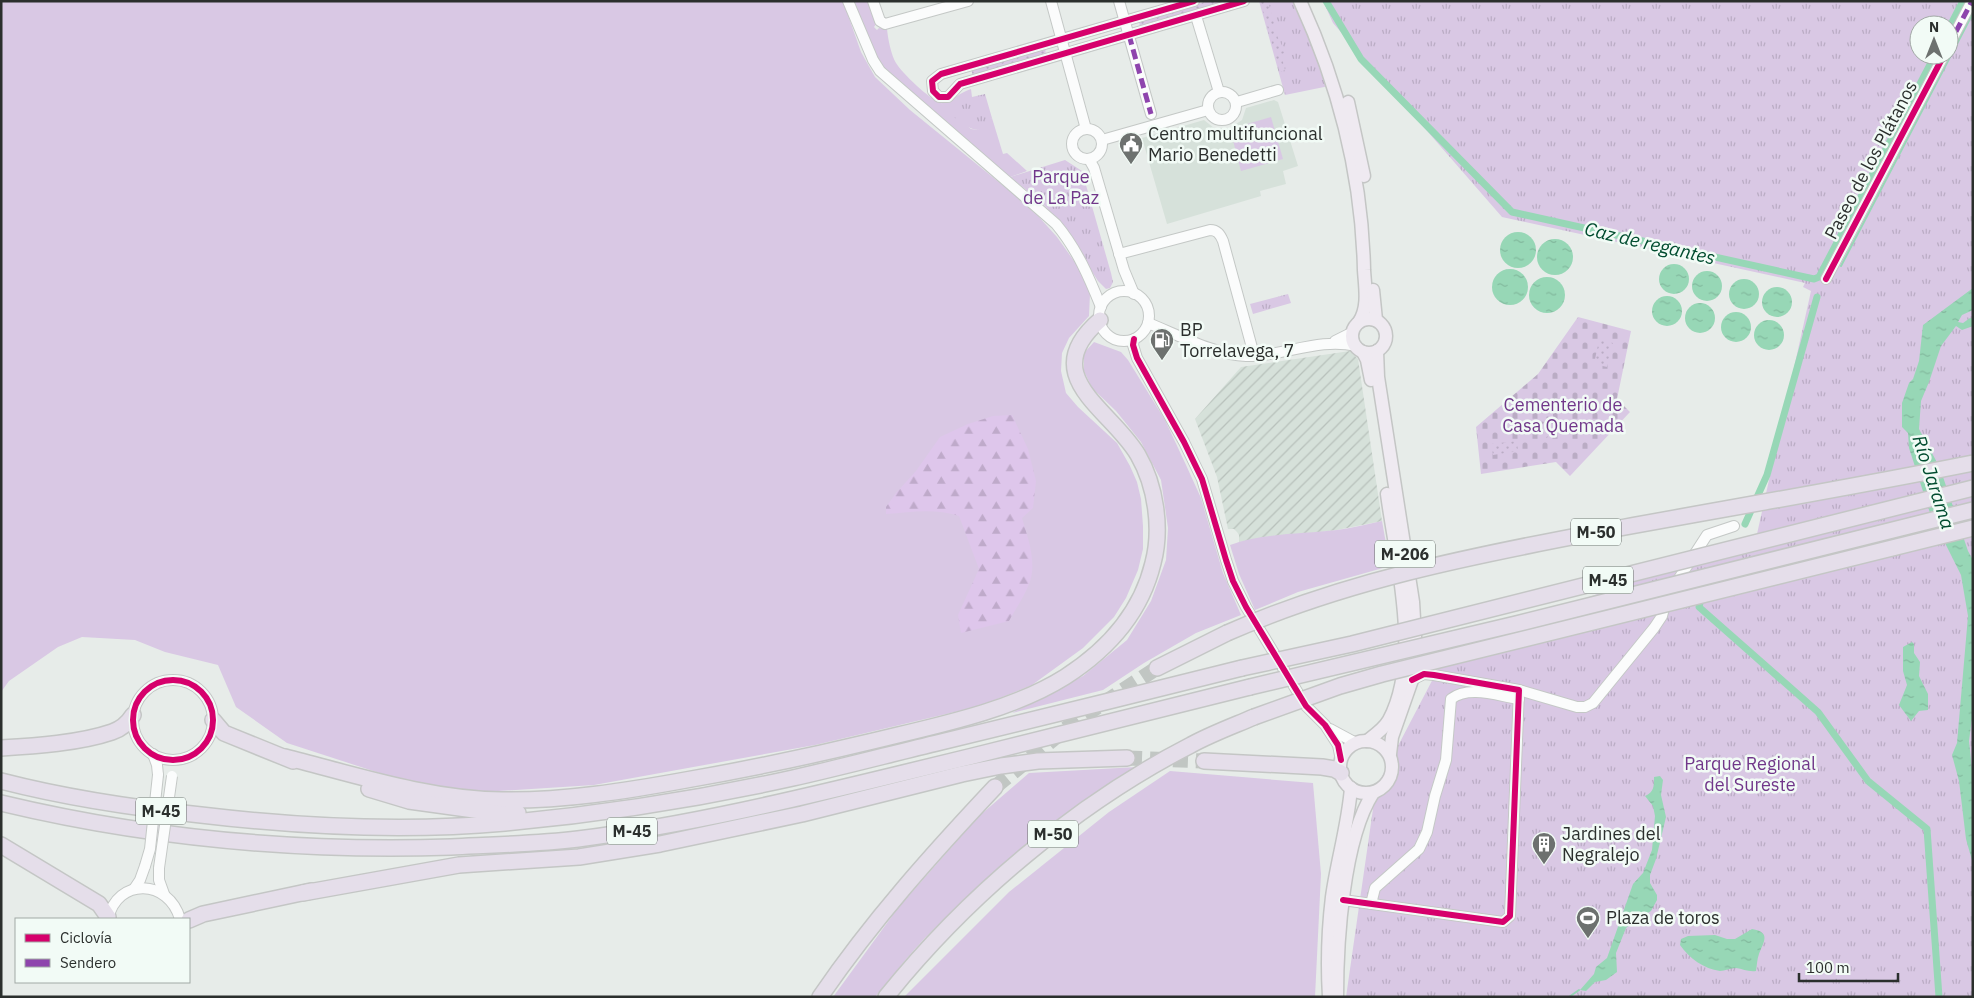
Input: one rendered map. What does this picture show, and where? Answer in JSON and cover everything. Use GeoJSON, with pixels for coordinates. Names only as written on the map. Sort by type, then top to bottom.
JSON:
{"type":"FeatureCollection","features":[{"type":"Feature","properties":{"kind":"highway"},"geometry":{"type":"LineString","coordinates":[[285,757],[411,790],[457,797],[503,800],[574,796],[642,788],[792,761],[921,730],[1002,706],[1034,694],[1064,678],[1096,655],[1118,632],[1134,610],[1143,594],[1150,574],[1156,542],[1154,496],[1140,458],[1123,432],[1089,398],[1078,380],[1074,367],[1075,355],[1080,342],[1100,314]]}},
{"type":"Feature","properties":{"kind":"highway","name":"M-50"},"geometry":{"type":"LineString","coordinates":[[1157,668],[1266,615],[1339,590],[1485,554],[1973,463]]}},
{"type":"Feature","properties":{"kind":"highway","name":"M-45"},"geometry":{"type":"LineString","coordinates":[[1,781],[36,790],[126,807],[238,820],[322,826],[408,828],[501,823],[576,816],[655,805],[793,778],[1242,668],[1352,644],[1973,488]]}},
{"type":"Feature","properties":{"kind":"highway","name":"M-45"},"geometry":{"type":"LineString","coordinates":[[1,803],[126,829],[239,842],[324,847],[409,848],[506,845],[576,839],[653,828],[810,795],[1516,624],[1973,510]]}},
{"type":"Feature","properties":{"kind":"highway","name":"M-50"},"geometry":{"type":"LineString","coordinates":[[886,997],[943,934],[981,896],[1032,850],[1069,821],[1149,768],[1193,744],[1254,717],[1322,692],[1382,674],[1973,528]]}},
{"type":"Feature","properties":{"kind":"highway"},"geometry":{"type":"LineString","coordinates":[[1,748],[54,743],[113,732],[123,726],[133,715]]}},
{"type":"Feature","properties":{"kind":"highway"},"geometry":{"type":"LineString","coordinates":[[213,720],[224,733],[333,777],[409,801],[503,814],[555,812],[576,816]]}},
{"type":"Feature","properties":{"kind":"highway"},"geometry":{"type":"LineString","coordinates":[[303,893],[459,865],[579,857],[660,844],[802,814],[1001,766],[1038,761],[1127,758]]}},
{"type":"Feature","properties":{"kind":"highway"},"geometry":{"type":"LineString","coordinates":[[1204,760],[1322,766],[1334,769],[1341,766]]}},
{"type":"Feature","properties":{"kind":"highway"},"geometry":{"type":"LineString","coordinates":[[820,997],[872,925],[908,880],[995,788]]}},
{"type":"Feature","properties":{"kind":"highway"},"geometry":{"type":"LineString","coordinates":[[1,845],[99,904],[108,918]]}},
{"type":"Feature","properties":{"kind":"highway"},"geometry":{"type":"LineString","coordinates":[[190,920],[203,914],[408,868],[486,853],[506,845]]}},
{"type":"Feature","properties":{"kind":"main road","name":"M-206"},"geometry":{"type":"LineString","coordinates":[[1300,1],[1321,49],[1341,108],[1356,179],[1362,218],[1365,312],[1356,327],[1353,340],[1370,369],[1403,604],[1406,638],[1404,670],[1398,699],[1389,720],[1384,727],[1347,749],[1341,766]]}},
{"type":"Feature","properties":{"kind":"main road","name":"M-206"},"geometry":{"type":"LineString","coordinates":[[1309,1],[1337,68],[1349,105],[1358,145],[1370,218],[1376,320],[1384,328],[1386,334],[1385,342],[1377,351],[1378,377],[1413,602],[1416,653],[1412,680],[1392,738],[1390,754],[1393,767],[1390,779],[1384,787],[1373,793],[1357,831],[1350,856],[1343,900],[1337,997]]}},
{"type":"Feature","properties":{"kind":"main road"},"geometry":{"type":"LineString","coordinates":[[1356,327],[1367,319],[1376,320]]}},
{"type":"Feature","properties":{"kind":"main road"},"geometry":{"type":"LineString","coordinates":[[1359,349],[1370,353],[1377,351]]}},
{"type":"Feature","properties":{"kind":"main road"},"geometry":{"type":"LineString","coordinates":[[1361,742],[1382,746],[1390,754]]}},
{"type":"Feature","properties":{"kind":"main road"},"geometry":{"type":"LineString","coordinates":[[1341,766],[1344,781],[1351,788],[1360,792],[1373,793]]}},
{"type":"Feature","properties":{"kind":"main road"},"geometry":{"type":"LineString","coordinates":[[1329,997],[1328,968],[1332,899],[1349,811],[1351,788]]}},
{"type":"Feature","properties":{"kind":"street"},"geometry":{"type":"LineString","coordinates":[[848,1],[873,60],[891,83],[1043,210],[1064,233],[1100,290],[1114,294],[1124,292],[1141,298],[1147,306],[1149,314],[1148,323],[1140,335],[1134,339],[1121,341]]}},
{"type":"Feature","properties":{"kind":"street"},"geometry":{"type":"LineString","coordinates":[[874,1],[880,22],[885,24],[968,1]]}},
{"type":"Feature","properties":{"kind":"street"},"geometry":{"type":"LineString","coordinates":[[1051,1],[1086,130]]}},
{"type":"Feature","properties":{"kind":"street"},"geometry":{"type":"LineString","coordinates":[[1119,1],[1151,114]]}},
{"type":"Feature","properties":{"kind":"street"},"geometry":{"type":"LineString","coordinates":[[1194,1],[941,74],[934,78],[932,88],[939,97],[948,97],[960,84],[1244,1]]}},
{"type":"Feature","properties":{"kind":"street"},"geometry":{"type":"LineString","coordinates":[[1959,26],[1972,1]]}},
{"type":"Feature","properties":{"kind":"street"},"geometry":{"type":"LineString","coordinates":[[1196,16],[1219,92]]}},
{"type":"Feature","properties":{"kind":"street","name":"Paseo de los Plátanos"},"geometry":{"type":"LineString","coordinates":[[1826,279],[1939,65]]}},
{"type":"Feature","properties":{"kind":"street"},"geometry":{"type":"LineString","coordinates":[[1236,102],[1278,90]]}},
{"type":"Feature","properties":{"kind":"street"},"geometry":{"type":"LineString","coordinates":[[1219,92],[1231,94],[1236,102],[1235,114],[1228,120],[1215,119],[1208,110],[1210,99],[1219,92]]}},
{"type":"Feature","properties":{"kind":"street"},"geometry":{"type":"LineString","coordinates":[[1102,140],[1208,110]]}},
{"type":"Feature","properties":{"kind":"street"},"geometry":{"type":"LineString","coordinates":[[1086,130],[1096,132],[1102,140],[1101,151],[1093,162],[1078,156],[1072,145],[1078,133],[1086,130]]}},
{"type":"Feature","properties":{"kind":"street"},"geometry":{"type":"LineString","coordinates":[[1093,162],[1119,254],[1134,294]]}},
{"type":"Feature","properties":{"kind":"street"},"geometry":{"type":"LineString","coordinates":[[1119,254],[1215,230],[1220,234],[1223,241],[1254,355]]}},
{"type":"Feature","properties":{"kind":"street"},"geometry":{"type":"LineString","coordinates":[[1086,268],[1106,334],[1121,341],[1137,358]]}},
{"type":"Feature","properties":{"kind":"street"},"geometry":{"type":"LineString","coordinates":[[1100,314],[1122,283],[1124,270]]}},
{"type":"Feature","properties":{"kind":"street"},"geometry":{"type":"LineString","coordinates":[[1148,323],[1232,355],[1254,355],[1330,343],[1344,338],[1356,327]]}},
{"type":"Feature","properties":{"kind":"street"},"geometry":{"type":"LineString","coordinates":[[1134,339],[1133,345],[1137,358],[1184,442],[1202,479],[1233,581],[1246,607],[1306,706],[1325,725],[1344,738],[1361,742]]}},
{"type":"Feature","properties":{"kind":"street"},"geometry":{"type":"LineString","coordinates":[[1330,343],[1346,344],[1359,349]]}},
{"type":"Feature","properties":{"kind":"street"},"geometry":{"type":"LineString","coordinates":[[1412,680],[1424,674],[1434,675],[1577,708],[1585,708],[1593,703],[1617,675],[1662,616],[1667,597],[1707,535],[1734,526]]}},
{"type":"Feature","properties":{"kind":"street"},"geometry":{"type":"LineString","coordinates":[[1416,653],[1420,664],[1425,670],[1434,675]]}},
{"type":"Feature","properties":{"kind":"street"},"geometry":{"type":"LineString","coordinates":[[133,715],[136,702],[144,691],[156,683],[182,680],[194,686],[204,695],[211,706],[213,720]]}},
{"type":"Feature","properties":{"kind":"street"},"geometry":{"type":"LineString","coordinates":[[1371,904],[1375,888],[1419,849],[1427,832],[1446,760],[1451,699],[1459,694],[1474,692],[1519,695]]}},
{"type":"Feature","properties":{"kind":"street"},"geometry":{"type":"LineString","coordinates":[[1343,900],[1503,922],[1510,916],[1519,695]]}},
{"type":"Feature","properties":{"kind":"street","name":"M-45"},"geometry":{"type":"LineString","coordinates":[[108,918],[117,900],[125,893],[134,889],[146,866],[150,850],[157,794],[157,765],[153,754],[137,738],[133,727],[133,715]]}},
{"type":"Feature","properties":{"kind":"street","name":"M-45"},"geometry":{"type":"LineString","coordinates":[[180,918],[177,909],[164,894],[159,880],[172,776],[183,758],[193,755],[204,744],[212,730],[213,720]]}},
{"type":"Feature","properties":{"kind":"street"},"geometry":{"type":"LineString","coordinates":[[1325,725],[1338,745],[1341,766]]}},
{"type":"Feature","properties":{"kind":"street"},"geometry":{"type":"LineString","coordinates":[[153,754],[172,760],[183,758]]}},
{"type":"Feature","properties":{"kind":"street"},"geometry":{"type":"LineString","coordinates":[[134,889],[144,888],[164,894]]}},
{"type":"Feature","properties":{"kind":"shaded area"},"geometry":{"type":"Polygon","coordinates":[[[1274,100],[1278,102],[1298,166],[1283,171],[1286,184],[1260,191],[1261,196],[1167,224],[1142,138],[1204,120],[1214,128],[1230,128],[1242,120],[1246,108],[1274,100]]]}},
{"type":"Feature","properties":{"kind":"shaded area"},"geometry":{"type":"Polygon","coordinates":[[[1350,351],[1358,359],[1382,521],[1337,530],[1239,542],[1237,532],[1234,529],[1228,529],[1217,477],[1195,419],[1241,367],[1350,351]]]}},
{"type":"Feature","properties":{"kind":"green space"},"geometry":{"type":"Polygon","coordinates":[[[1,1],[843,1],[861,52],[875,77],[910,110],[1039,217],[1057,237],[1079,268],[1090,294],[1089,316],[1069,338],[1062,353],[1061,371],[1066,393],[1078,407],[1117,443],[1137,482],[1141,499],[1143,549],[1138,570],[1126,598],[1114,617],[1083,648],[1032,685],[980,706],[815,745],[594,785],[482,792],[404,781],[287,743],[236,707],[218,665],[165,652],[135,640],[82,637],[58,647],[9,681],[1,692],[1,1]]]}},
{"type":"Feature","properties":{"kind":"green space"},"geometry":{"type":"Polygon","coordinates":[[[852,1],[868,1],[876,24],[874,27],[877,30],[879,28],[887,29],[894,60],[910,79],[971,129],[978,130],[987,120],[992,118],[1003,154],[1007,153],[1027,171],[1010,177],[911,96],[887,72],[874,53],[852,1]]]}},
{"type":"Feature","properties":{"kind":"green space"},"geometry":{"type":"Polygon","coordinates":[[[1208,1],[1232,1],[1140,28],[1139,21],[1208,1]]]}},
{"type":"Feature","properties":{"kind":"green space"},"geometry":{"type":"Polygon","coordinates":[[[1259,1],[1295,1],[1329,86],[1285,95],[1259,1]]]}},
{"type":"Feature","properties":{"kind":"green space"},"geometry":{"type":"Polygon","coordinates":[[[1260,1],[1268,1],[1278,38],[1286,53],[1281,54],[1285,70],[1280,72],[1260,1]]]}},
{"type":"Feature","properties":{"kind":"green space","name":"Parque Regional del Sureste"},"geometry":{"type":"Polygon","coordinates":[[[1323,1],[1973,1],[1973,997],[1346,997],[1376,788],[1448,650],[1757,534],[1811,291],[1803,287],[1805,283],[1502,217],[1333,23],[1323,1]]]}},
{"type":"Feature","properties":{"kind":"green space"},"geometry":{"type":"Polygon","coordinates":[[[1045,48],[1046,55],[973,76],[971,69],[1045,48]]]}},
{"type":"Feature","properties":{"kind":"green space"},"geometry":{"type":"Polygon","coordinates":[[[971,89],[972,97],[985,94],[992,118],[978,130],[962,123],[940,102],[949,101],[971,89]]]}},
{"type":"Feature","properties":{"kind":"green space"},"geometry":{"type":"Polygon","coordinates":[[[1271,117],[1283,159],[1241,171],[1230,129],[1271,117]]]}},
{"type":"Feature","properties":{"kind":"green space","name":"Parque de La Paz"},"geometry":{"type":"Polygon","coordinates":[[[1065,160],[1082,171],[1111,273],[1113,282],[1110,288],[1106,289],[1098,281],[1060,222],[1040,201],[1010,177],[1065,160]]]}},
{"type":"Feature","properties":{"kind":"green space"},"geometry":{"type":"Polygon","coordinates":[[[1288,294],[1291,303],[1253,314],[1250,304],[1288,294]]]}},
{"type":"Feature","properties":{"kind":"green space","name":"Cementerio de Casa Quemada"},"geometry":{"type":"Polygon","coordinates":[[[1578,317],[1631,331],[1617,399],[1630,412],[1570,476],[1556,462],[1481,474],[1476,427],[1538,374],[1578,317]]]}},
{"type":"Feature","properties":{"kind":"green space"},"geometry":{"type":"Polygon","coordinates":[[[1599,340],[1613,343],[1607,367],[1594,364],[1599,340]]]}},
{"type":"Feature","properties":{"kind":"green space"},"geometry":{"type":"Polygon","coordinates":[[[1094,342],[1121,352],[1128,360],[1165,420],[1201,498],[1223,573],[1241,615],[1196,633],[1144,663],[1103,690],[1012,713],[1083,676],[1127,640],[1151,601],[1166,560],[1168,528],[1161,480],[1141,442],[1116,411],[1092,388],[1084,371],[1084,353],[1094,342]]]}},
{"type":"Feature","properties":{"kind":"green space"},"geometry":{"type":"Polygon","coordinates":[[[1553,405],[1553,431],[1545,440],[1533,428],[1553,405]]]}},
{"type":"Feature","properties":{"kind":"green space"},"geometry":{"type":"Polygon","coordinates":[[[1012,415],[1028,449],[1036,481],[1033,508],[1022,518],[1031,551],[1031,578],[1009,621],[961,633],[958,615],[979,569],[959,516],[932,511],[886,514],[886,507],[916,471],[940,437],[968,424],[993,416],[1012,415]]]}},
{"type":"Feature","properties":{"kind":"green space"},"geometry":{"type":"Polygon","coordinates":[[[1517,441],[1518,451],[1493,455],[1491,444],[1517,441]]]}},
{"type":"Feature","properties":{"kind":"green space"},"geometry":{"type":"Polygon","coordinates":[[[1382,521],[1390,566],[1298,592],[1255,610],[1239,574],[1230,545],[1255,538],[1337,530],[1382,521]]]}},
{"type":"Feature","properties":{"kind":"green space"},"geometry":{"type":"Polygon","coordinates":[[[1137,767],[1079,804],[999,868],[924,939],[875,997],[833,997],[898,908],[978,817],[1029,773],[1137,767]]]}},
{"type":"Feature","properties":{"kind":"green space"},"geometry":{"type":"Polygon","coordinates":[[[1170,771],[1313,783],[1321,874],[1315,997],[904,997],[1009,892],[1109,812],[1170,771]]]}},
{"type":"Feature","properties":{"kind":"water"},"geometry":{"type":"Polygon","coordinates":[[[1518,232],[1531,237],[1536,250],[1531,263],[1518,268],[1505,263],[1500,250],[1505,237],[1518,232]]]}},
{"type":"Feature","properties":{"kind":"water"},"geometry":{"type":"Polygon","coordinates":[[[1555,239],[1568,244],[1573,257],[1568,270],[1555,275],[1542,270],[1537,257],[1542,244],[1555,239]]]}},
{"type":"Feature","properties":{"kind":"water"},"geometry":{"type":"Polygon","coordinates":[[[1674,264],[1685,268],[1689,279],[1685,290],[1674,294],[1663,290],[1659,279],[1663,268],[1674,264]]]}},
{"type":"Feature","properties":{"kind":"water"},"geometry":{"type":"Polygon","coordinates":[[[1510,269],[1523,274],[1528,287],[1523,300],[1510,305],[1497,300],[1492,287],[1497,274],[1510,269]]]}},
{"type":"Feature","properties":{"kind":"water"},"geometry":{"type":"Polygon","coordinates":[[[1707,271],[1718,275],[1722,286],[1718,297],[1707,301],[1696,297],[1692,286],[1696,275],[1707,271]]]}},
{"type":"Feature","properties":{"kind":"water"},"geometry":{"type":"Polygon","coordinates":[[[1547,277],[1560,282],[1565,295],[1560,308],[1547,313],[1534,308],[1529,295],[1534,282],[1547,277]]]}},
{"type":"Feature","properties":{"kind":"water"},"geometry":{"type":"Polygon","coordinates":[[[1744,279],[1755,283],[1759,294],[1755,305],[1744,309],[1733,305],[1729,294],[1733,283],[1744,279]]]}},
{"type":"Feature","properties":{"kind":"water"},"geometry":{"type":"Polygon","coordinates":[[[1777,287],[1788,291],[1792,302],[1788,313],[1777,317],[1766,313],[1762,302],[1766,291],[1777,287]]]}},
{"type":"Feature","properties":{"kind":"water","name":"Río Jarama"},"geometry":{"type":"Polygon","coordinates":[[[1973,288],[1973,310],[1962,315],[1958,322],[1963,323],[1970,318],[1973,319],[1973,326],[1962,330],[1956,326],[1941,346],[1921,401],[1919,429],[1940,468],[1968,551],[1973,560],[1973,711],[1969,741],[1973,779],[1973,864],[1966,839],[1959,781],[1952,755],[1957,743],[1968,616],[1961,575],[1930,513],[1909,448],[1908,433],[1902,427],[1902,403],[1919,361],[1923,325],[1973,288]]]}},
{"type":"Feature","properties":{"kind":"water"},"geometry":{"type":"Polygon","coordinates":[[[1667,296],[1678,300],[1682,311],[1678,322],[1667,326],[1656,322],[1652,311],[1656,300],[1667,296]]]}},
{"type":"Feature","properties":{"kind":"water"},"geometry":{"type":"Polygon","coordinates":[[[1700,303],[1711,307],[1715,318],[1711,329],[1700,333],[1689,329],[1685,318],[1689,307],[1700,303]]]}},
{"type":"Feature","properties":{"kind":"water"},"geometry":{"type":"Polygon","coordinates":[[[1736,312],[1747,316],[1751,327],[1747,338],[1736,342],[1725,338],[1721,327],[1725,316],[1736,312]]]}},
{"type":"Feature","properties":{"kind":"water"},"geometry":{"type":"Polygon","coordinates":[[[1769,320],[1780,324],[1784,335],[1780,346],[1769,350],[1758,346],[1754,335],[1758,324],[1769,320]]]}},
{"type":"Feature","properties":{"kind":"water"},"geometry":{"type":"Polygon","coordinates":[[[1912,642],[1914,644],[1914,653],[1920,662],[1919,676],[1928,694],[1928,710],[1919,711],[1911,721],[1899,705],[1907,685],[1903,671],[1903,647],[1912,642]]]}},
{"type":"Feature","properties":{"kind":"water"},"geometry":{"type":"Polygon","coordinates":[[[1660,776],[1663,780],[1661,795],[1666,817],[1656,859],[1650,875],[1650,883],[1657,895],[1657,900],[1651,911],[1626,928],[1616,953],[1617,972],[1606,980],[1595,982],[1586,991],[1580,990],[1594,974],[1596,967],[1607,958],[1633,884],[1643,873],[1652,850],[1655,816],[1653,806],[1645,796],[1653,789],[1654,777],[1660,776]]]}},
{"type":"Feature","properties":{"kind":"water"},"geometry":{"type":"Polygon","coordinates":[[[1752,929],[1758,930],[1765,938],[1758,956],[1756,971],[1736,968],[1720,971],[1708,968],[1692,958],[1680,945],[1681,939],[1688,936],[1715,935],[1727,939],[1735,939],[1752,929]]]}},
{"type":"Feature","properties":{"kind":"waterway","name":"Caz de regantes"},"geometry":{"type":"LineString","coordinates":[[1326,1],[1361,59],[1512,212],[1814,279],[1819,277],[1930,65]]}},
{"type":"Feature","properties":{"kind":"waterway","name":"Caz de regantes"},"geometry":{"type":"LineString","coordinates":[[1956,15],[1963,1]]}},
{"type":"Feature","properties":{"kind":"waterway"},"geometry":{"type":"LineString","coordinates":[[1841,266],[1973,13]]}},
{"type":"Feature","properties":{"kind":"waterway"},"geometry":{"type":"LineString","coordinates":[[1745,524],[1767,475],[1817,297]]}},
{"type":"Feature","properties":{"kind":"waterway"},"geometry":{"type":"LineString","coordinates":[[1700,603],[1699,607],[1818,712],[1868,781],[1927,829],[1939,997]]}},
{"type":"Feature","properties":{"kind":"waterway"},"geometry":{"type":"LineString","coordinates":[[1569,997],[1579,990]]}},
{"type":"Feature","properties":{"kind":"tunnel"},"geometry":{"type":"LineString","coordinates":[[995,787],[1073,723],[1157,668]]}},
{"type":"Feature","properties":{"kind":"tunnel"},"geometry":{"type":"LineString","coordinates":[[1127,758],[1204,761]]}},
{"type":"Feature","properties":{"kind":"marked path"},"geometry":{"type":"LineString","coordinates":[[1959,26],[1972,1]]}},
{"type":"Feature","properties":{"kind":"marked path"},"geometry":{"type":"LineString","coordinates":[[1129,35],[1151,114]]}},
{"type":"Feature","properties":{"kind":"cycle path"},"geometry":{"type":"LineString","coordinates":[[1194,1],[941,74],[932,81],[933,91],[939,97],[948,97],[960,84],[1244,1]]}},
{"type":"Feature","properties":{"kind":"cycle path"},"geometry":{"type":"LineString","coordinates":[[1826,279],[1939,65]]}},
{"type":"Feature","properties":{"kind":"cycle path"},"geometry":{"type":"LineString","coordinates":[[1134,339],[1133,345],[1137,358],[1184,442],[1202,479],[1233,581],[1246,607],[1306,706],[1325,725],[1338,745],[1341,760]]}},
{"type":"Feature","properties":{"kind":"cycle path"},"geometry":{"type":"LineString","coordinates":[[1343,900],[1503,922],[1510,916],[1519,690],[1424,674],[1412,680]]}},
{"type":"Feature","properties":{"kind":"cycle path"},"geometry":{"type":"LineString","coordinates":[[173,680],[188,683],[201,692],[210,705],[213,720],[210,735],[201,748],[188,757],[173,760],[158,757],[145,748],[136,735],[133,720],[136,705],[145,692],[158,683],[173,680]]}},
{"type":"Feature","properties":{"kind":"place","name":"Centro multifuncional Mario Benedetti"},"geometry":{"type":"Point","coordinates":[1131,165]}},
{"type":"Feature","properties":{"kind":"place","name":"BP Torrelavega, 7"},"geometry":{"type":"Point","coordinates":[1162,361]}},
{"type":"Feature","properties":{"kind":"place","name":"Jardines del Negralejo"},"geometry":{"type":"Point","coordinates":[1544,865]}},
{"type":"Feature","properties":{"kind":"place","name":"Plaza de toros"},"geometry":{"type":"Point","coordinates":[1588,939]}}]}
